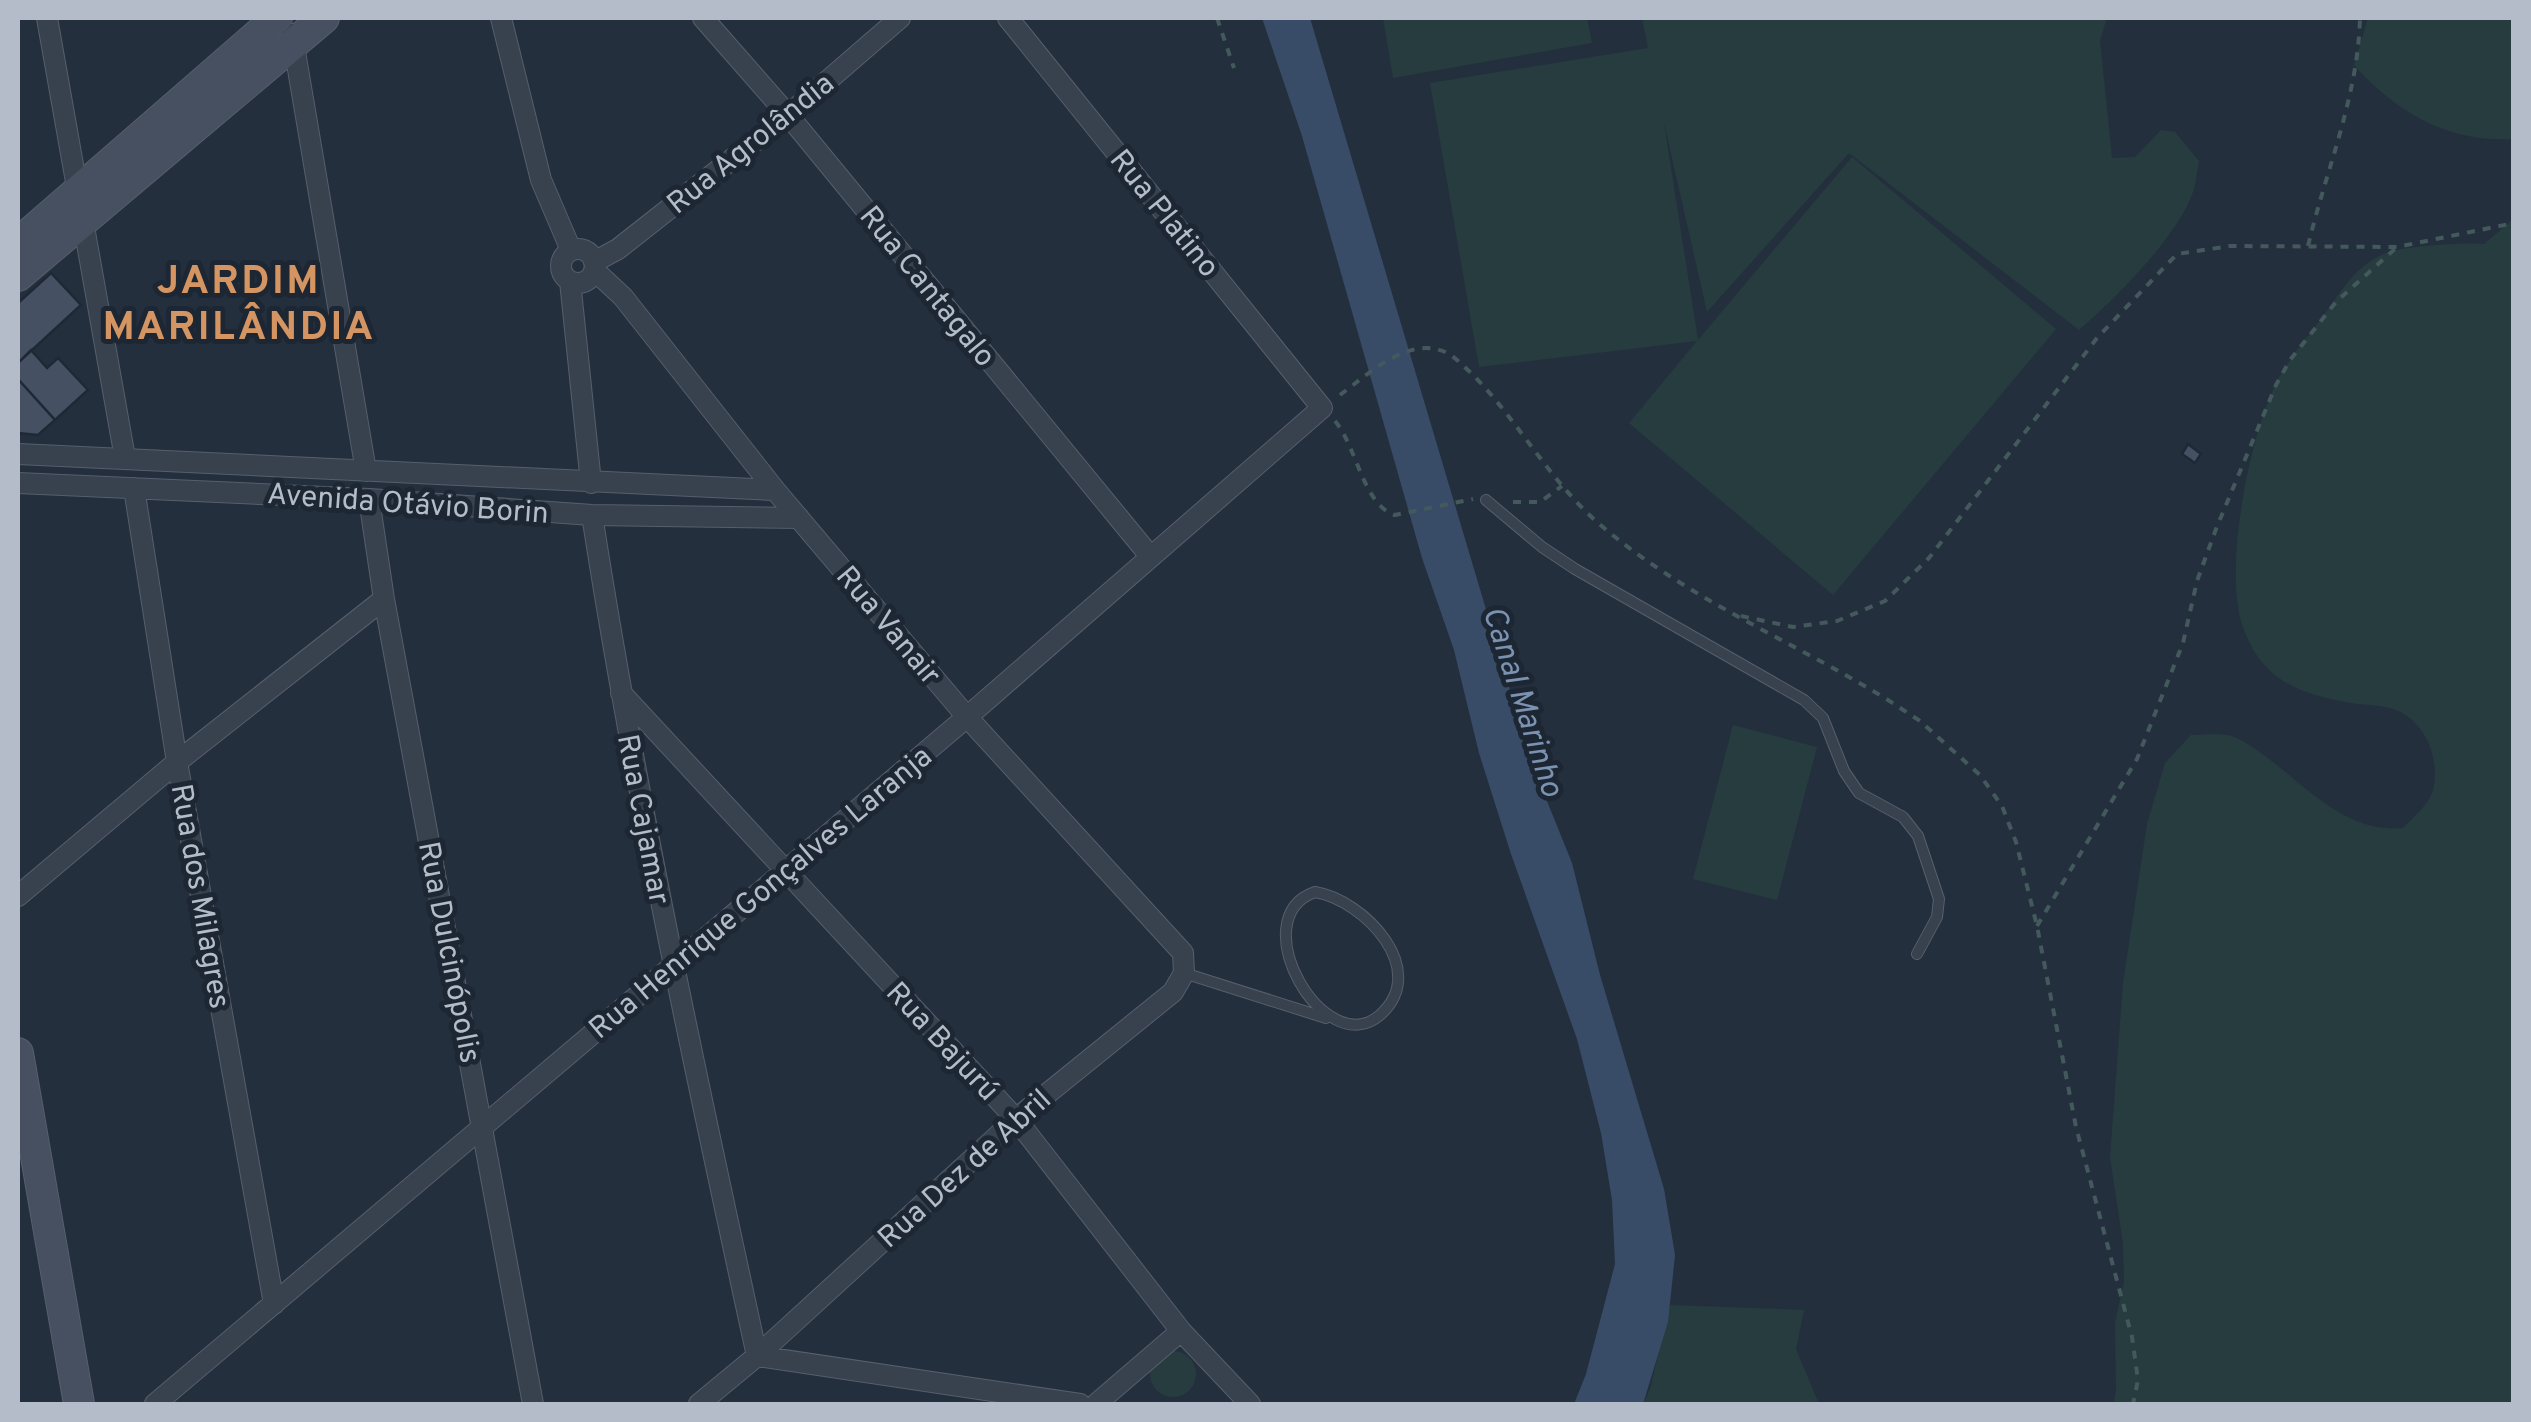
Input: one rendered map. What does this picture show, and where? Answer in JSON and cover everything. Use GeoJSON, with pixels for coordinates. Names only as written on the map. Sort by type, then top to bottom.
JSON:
{"type":"FeatureCollection","features":[{"type":"Feature","properties":{"kind":"street"},"geometry":{"type":"LineString","coordinates":[[47,18],[125,458]]}},
{"type":"Feature","properties":{"kind":"street"},"geometry":{"type":"LineString","coordinates":[[18,276],[80,206],[277,18]]}},
{"type":"Feature","properties":{"kind":"street"},"geometry":{"type":"LineString","coordinates":[[18,242],[80,206],[291,31],[324,18]]}},
{"type":"Feature","properties":{"kind":"street"},"geometry":{"type":"LineString","coordinates":[[502,18],[541,180],[571,250]]}},
{"type":"Feature","properties":{"kind":"street","name":"Rua Cantagalo"},"geometry":{"type":"LineString","coordinates":[[704,18],[1150,556]]}},
{"type":"Feature","properties":{"kind":"street","name":"Rua Agrolândia"},"geometry":{"type":"LineString","coordinates":[[594,266],[788,115],[900,18]]}},
{"type":"Feature","properties":{"kind":"street","name":"Rua Platino"},"geometry":{"type":"LineString","coordinates":[[1008,18],[1322,408]]}},
{"type":"Feature","properties":{"kind":"street"},"geometry":{"type":"LineString","coordinates":[[291,31],[366,471]]}},
{"type":"Feature","properties":{"kind":"street"},"geometry":{"type":"LineString","coordinates":[[570,281],[585,281],[594,266],[586,250],[571,250],[564,255],[561,269],[570,281],[590,483]]}},
{"type":"Feature","properties":{"kind":"street","name":"Rua Vanair"},"geometry":{"type":"LineString","coordinates":[[594,266],[623,297],[798,518],[967,717],[1183,953],[1184,974]]}},
{"type":"Feature","properties":{"kind":"street","name":"Rua Henrique Gonçalves Laranja"},"geometry":{"type":"LineString","coordinates":[[155,1404],[967,717],[1322,408]]}},
{"type":"Feature","properties":{"kind":"street","name":"Avenida Otávio Borin"},"geometry":{"type":"LineString","coordinates":[[18,454],[775,490]]}},
{"type":"Feature","properties":{"kind":"street","name":"Avenida Otávio Borin"},"geometry":{"type":"LineString","coordinates":[[18,483],[369,499],[592,515],[798,518]]}},
{"type":"Feature","properties":{"kind":"street","name":"Rua dos Milagres"},"geometry":{"type":"LineString","coordinates":[[134,488],[177,762],[274,1304]]}},
{"type":"Feature","properties":{"kind":"street","name":"Rua Dulcinópolis"},"geometry":{"type":"LineString","coordinates":[[369,499],[384,599],[533,1404]]}},
{"type":"Feature","properties":{"kind":"street","name":"Rua Cajamar"},"geometry":{"type":"LineString","coordinates":[[592,515],[619,691],[672,965],[757,1356]]}},
{"type":"Feature","properties":{"kind":"street"},"geometry":{"type":"LineString","coordinates":[[18,896],[177,762],[384,599]]}},
{"type":"Feature","properties":{"kind":"street","name":"Rua Bajurú"},"geometry":{"type":"LineString","coordinates":[[619,691],[1016,1119],[1180,1331],[1250,1404]]}},
{"type":"Feature","properties":{"kind":"street","name":"Rua Dez de Abril"},"geometry":{"type":"LineString","coordinates":[[699,1404],[757,1356],[1016,1119],[1173,992],[1184,974]]}},
{"type":"Feature","properties":{"kind":"street"},"geometry":{"type":"LineString","coordinates":[[18,1053],[78,1404]]}},
{"type":"Feature","properties":{"kind":"street"},"geometry":{"type":"LineString","coordinates":[[1096,1404],[1180,1331]]}},
{"type":"Feature","properties":{"kind":"street"},"geometry":{"type":"LineString","coordinates":[[757,1356],[971,1396],[1080,1404]]}},
{"type":"Feature","properties":{"kind":"lane"},"geometry":{"type":"LineString","coordinates":[[1486,500],[1542,548],[1574,569],[1804,700],[1823,718],[1844,771],[1858,793],[1903,817],[1918,836],[1939,899],[1937,917],[1917,954]]}},
{"type":"Feature","properties":{"kind":"lane"},"geometry":{"type":"LineString","coordinates":[[1184,974],[1346,1026],[1367,1024],[1393,998],[1398,962],[1381,934],[1333,895],[1315,892],[1301,897],[1290,910],[1284,938],[1305,986],[1328,1018]]}},
{"type":"Feature","properties":{"kind":"path"},"geometry":{"type":"LineString","coordinates":[[1217,18],[1234,68]]}},
{"type":"Feature","properties":{"kind":"path"},"geometry":{"type":"LineString","coordinates":[[2308,246],[2320,196],[2342,139],[2360,18]]}},
{"type":"Feature","properties":{"kind":"path"},"geometry":{"type":"LineString","coordinates":[[1736,614],[1793,628],[1837,621],[1885,602],[1930,558],[2097,338],[2177,254],[2230,246],[2397,247],[2514,223]]}},
{"type":"Feature","properties":{"kind":"path"},"geometry":{"type":"LineString","coordinates":[[2037,926],[2136,759],[2183,642],[2197,582],[2216,528],[2283,372],[2336,302],[2397,247]]}},
{"type":"Feature","properties":{"kind":"path"},"geometry":{"type":"LineString","coordinates":[[1415,346],[1322,408],[1340,427],[1378,506],[1395,514],[1456,500]]}},
{"type":"Feature","properties":{"kind":"green space"},"geometry":{"type":"Polygon","coordinates":[[[1383,18],[1587,18],[1592,43],[1393,78],[1383,18]]]}},
{"type":"Feature","properties":{"kind":"green space"},"geometry":{"type":"Polygon","coordinates":[[[1642,18],[2107,18],[2100,40],[2112,158],[2135,157],[2161,130],[2175,132],[2199,161],[2193,192],[2174,228],[2127,284],[2079,330],[1849,153],[1707,312],[1664,123],[1698,340],[1852,157],[2056,329],[1833,595],[1629,423],[1697,341],[1479,367],[1430,83],[1648,48],[1642,18]]]}},
{"type":"Feature","properties":{"kind":"green space"},"geometry":{"type":"Polygon","coordinates":[[[2368,18],[2513,18],[2513,139],[2489,139],[2445,130],[2387,97],[2354,65],[2368,18]]]}},
{"type":"Feature","properties":{"kind":"green space"},"geometry":{"type":"Polygon","coordinates":[[[2513,219],[2513,1404],[2113,1404],[2115,1322],[2124,1282],[2123,1244],[2110,1157],[2123,983],[2147,824],[2165,763],[2191,735],[2232,736],[2257,750],[2335,810],[2379,827],[2403,828],[2426,803],[2434,786],[2434,763],[2428,741],[2406,715],[2391,708],[2298,689],[2270,671],[2250,643],[2237,599],[2236,568],[2243,496],[2260,426],[2287,364],[2359,270],[2376,257],[2406,248],[2484,244],[2513,219]]]}},
{"type":"Feature","properties":{"kind":"green space"},"geometry":{"type":"Polygon","coordinates":[[[1733,725],[1817,747],[1777,900],[1693,879],[1733,725]]]}},
{"type":"Feature","properties":{"kind":"green space"},"geometry":{"type":"Polygon","coordinates":[[[1670,1305],[1804,1310],[1796,1349],[1819,1404],[1643,1404],[1670,1305]]]}},
{"type":"Feature","properties":{"kind":"green space"},"geometry":{"type":"Polygon","coordinates":[[[1173,1351],[1189,1358],[1196,1374],[1189,1390],[1173,1397],[1157,1390],[1150,1374],[1157,1358],[1173,1351]]]}},
{"type":"Feature","properties":{"kind":"water"},"geometry":{"type":"Polygon","coordinates":[[[1262,18],[1310,18],[1532,764],[1572,863],[1600,975],[1664,1189],[1675,1255],[1668,1322],[1643,1404],[1574,1404],[1586,1374],[1615,1264],[1612,1200],[1601,1133],[1577,1039],[1479,753],[1454,650],[1422,558],[1302,136],[1262,18]]]}},
{"type":"Feature","properties":{"kind":"building"},"geometry":{"type":"Polygon","coordinates":[[[51,273],[81,305],[18,363],[18,303],[51,273]]]}},
{"type":"Feature","properties":{"kind":"building"},"geometry":{"type":"Polygon","coordinates":[[[31,350],[47,368],[58,358],[88,390],[55,420],[18,379],[18,363],[31,350]]]}},
{"type":"Feature","properties":{"kind":"building"},"geometry":{"type":"Polygon","coordinates":[[[18,379],[55,420],[38,435],[18,433],[18,379]]]}},
{"type":"Feature","properties":{"kind":"building"},"geometry":{"type":"Polygon","coordinates":[[[2188,444],[2201,454],[2195,463],[2182,454],[2188,444]]]}},
{"type":"Feature","properties":{"kind":"district","name":"JARDIM MARILÂNDIA"},"geometry":{"type":"Point","coordinates":[239,302]}},
{"type":"Feature","properties":{"kind":"water label","name":"Canal Marinho"},"geometry":{"type":"Point","coordinates":[1524,701]}}]}
